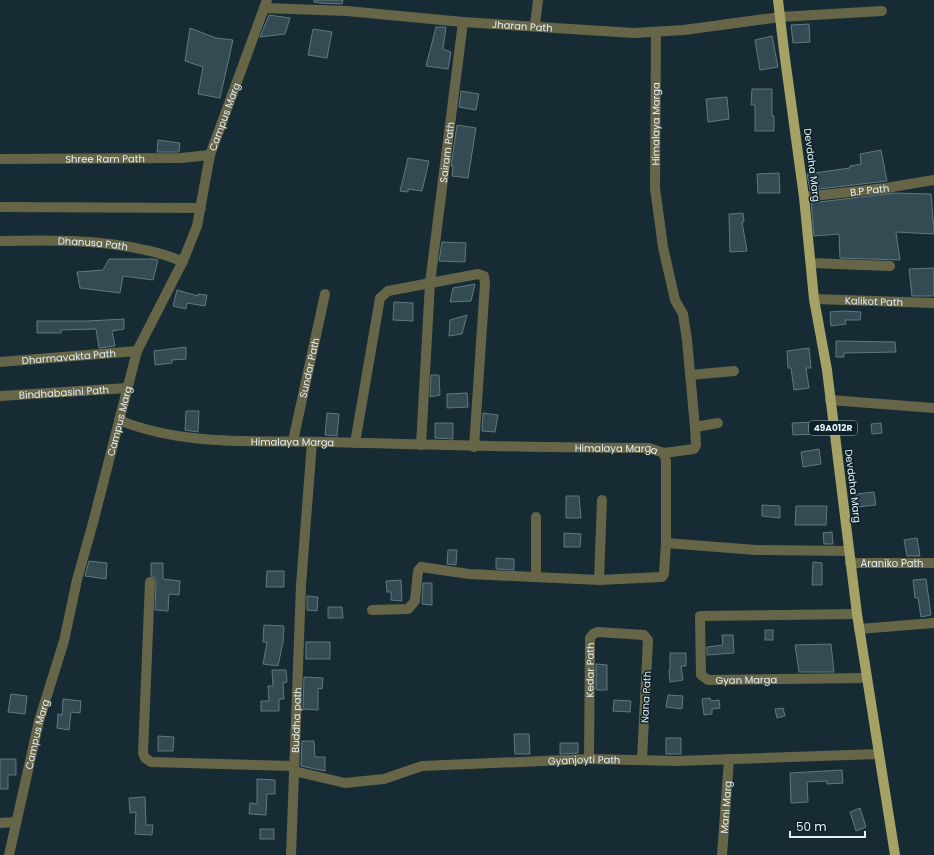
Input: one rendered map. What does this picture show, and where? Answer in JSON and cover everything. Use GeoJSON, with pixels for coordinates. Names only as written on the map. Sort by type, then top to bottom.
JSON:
{"type":"FeatureCollection","features":[{"type":"Feature","properties":{"kind":"main road","name":"Devdaha Marg"},"geometry":{"type":"LineString","coordinates":[[778,0],[804,197],[814,299],[827,370],[848,551],[866,678],[895,855]]}},
{"type":"Feature","properties":{"kind":"street"},"geometry":{"type":"LineString","coordinates":[[535,25],[538,0]]}},
{"type":"Feature","properties":{"kind":"street","name":"Jharan Path"},"geometry":{"type":"LineString","coordinates":[[265,4],[463,22],[535,25],[634,33],[684,30],[780,17],[882,11]]}},
{"type":"Feature","properties":{"kind":"street","name":"Campus Marg"},"geometry":{"type":"LineString","coordinates":[[9,855],[39,721],[64,641],[77,580],[137,351],[183,261],[197,226],[210,155],[265,4]]}},
{"type":"Feature","properties":{"kind":"street","name":"Sairam Path"},"geometry":{"type":"LineString","coordinates":[[421,445],[430,283],[463,22]]}},
{"type":"Feature","properties":{"kind":"street","name":"Himalaya Marga"},"geometry":{"type":"LineString","coordinates":[[119,420],[142,429],[190,438],[474,447],[649,448],[664,453],[694,449],[696,445],[695,427],[683,314],[675,300],[662,246],[655,188],[656,32]]}},
{"type":"Feature","properties":{"kind":"street","name":"Shree Ram Path"},"geometry":{"type":"LineString","coordinates":[[0,159],[181,158],[210,155]]}},
{"type":"Feature","properties":{"kind":"street","name":"B.P Path"},"geometry":{"type":"LineString","coordinates":[[804,197],[934,180]]}},
{"type":"Feature","properties":{"kind":"street"},"geometry":{"type":"LineString","coordinates":[[0,208],[201,208]]}},
{"type":"Feature","properties":{"kind":"street","name":"Dhanusa Path"},"geometry":{"type":"LineString","coordinates":[[0,241],[39,240],[104,244],[144,249],[183,261]]}},
{"type":"Feature","properties":{"kind":"street"},"geometry":{"type":"LineString","coordinates":[[811,263],[890,266]]}},
{"type":"Feature","properties":{"kind":"street"},"geometry":{"type":"LineString","coordinates":[[355,443],[380,298],[388,291],[478,274],[484,276],[485,283],[474,447]]}},
{"type":"Feature","properties":{"kind":"street","name":"Sundar Path"},"geometry":{"type":"LineString","coordinates":[[293,441],[325,294]]}},
{"type":"Feature","properties":{"kind":"street","name":"Kalikot Path"},"geometry":{"type":"LineString","coordinates":[[814,299],[934,303]]}},
{"type":"Feature","properties":{"kind":"street","name":"Dharmavakta Path"},"geometry":{"type":"LineString","coordinates":[[0,362],[137,351]]}},
{"type":"Feature","properties":{"kind":"street"},"geometry":{"type":"LineString","coordinates":[[690,375],[734,371]]}},
{"type":"Feature","properties":{"kind":"street","name":"Bindhabasini Path"},"geometry":{"type":"LineString","coordinates":[[0,396],[128,388]]}},
{"type":"Feature","properties":{"kind":"street"},"geometry":{"type":"LineString","coordinates":[[830,400],[934,408]]}},
{"type":"Feature","properties":{"kind":"street"},"geometry":{"type":"LineString","coordinates":[[695,427],[718,423]]}},
{"type":"Feature","properties":{"kind":"street","name":"Buddha path"},"geometry":{"type":"LineString","coordinates":[[290,855],[301,585],[312,442]]}},
{"type":"Feature","properties":{"kind":"street"},"geometry":{"type":"LineString","coordinates":[[372,610],[408,609],[415,601],[418,570],[421,567],[469,574],[599,580],[662,578],[664,574],[666,543],[666,461],[664,453]]}},
{"type":"Feature","properties":{"kind":"street"},"geometry":{"type":"LineString","coordinates":[[599,580],[602,500]]}},
{"type":"Feature","properties":{"kind":"street"},"geometry":{"type":"LineString","coordinates":[[536,518],[536,577]]}},
{"type":"Feature","properties":{"kind":"street"},"geometry":{"type":"LineString","coordinates":[[666,543],[756,550],[848,551]]}},
{"type":"Feature","properties":{"kind":"street","name":"Araniko Path"},"geometry":{"type":"LineString","coordinates":[[850,563],[934,563]]}},
{"type":"Feature","properties":{"kind":"street","name":"Gyanjoyti Path"},"geometry":{"type":"LineString","coordinates":[[150,582],[143,753],[145,758],[151,762],[294,768],[345,782],[357,782],[384,779],[422,766],[590,759],[677,761],[878,754]]}},
{"type":"Feature","properties":{"kind":"street","name":"Gyan Marga"},"geometry":{"type":"LineString","coordinates":[[857,614],[700,616],[701,675],[708,680],[866,678]]}},
{"type":"Feature","properties":{"kind":"street"},"geometry":{"type":"LineString","coordinates":[[859,628],[934,623]]}},
{"type":"Feature","properties":{"kind":"street","name":"Kedar Path"},"geometry":{"type":"LineString","coordinates":[[590,759],[590,638],[593,634],[598,632],[644,635]]}},
{"type":"Feature","properties":{"kind":"street","name":"Nana Path"},"geometry":{"type":"LineString","coordinates":[[642,760],[648,648],[648,640],[644,635]]}},
{"type":"Feature","properties":{"kind":"street","name":"Mani Marg"},"geometry":{"type":"LineString","coordinates":[[722,855],[729,759]]}},
{"type":"Feature","properties":{"kind":"street"},"geometry":{"type":"LineString","coordinates":[[0,823],[16,822]]}},
{"type":"Feature","properties":{"kind":"building"},"geometry":{"type":"Polygon","coordinates":[[[314,0],[343,0],[342,4],[319,3],[314,2],[314,0]]]}},
{"type":"Feature","properties":{"kind":"building"},"geometry":{"type":"Polygon","coordinates":[[[269,15],[290,18],[285,34],[260,37],[269,15]]]}},
{"type":"Feature","properties":{"kind":"building"},"geometry":{"type":"Polygon","coordinates":[[[809,24],[810,42],[793,43],[791,25],[809,24]]]}},
{"type":"Feature","properties":{"kind":"building"},"geometry":{"type":"Polygon","coordinates":[[[436,27],[446,27],[443,49],[451,52],[448,69],[426,66],[436,27]]]}},
{"type":"Feature","properties":{"kind":"building"},"geometry":{"type":"Polygon","coordinates":[[[190,28],[216,38],[233,40],[220,98],[198,94],[203,67],[185,61],[190,28]]]}},
{"type":"Feature","properties":{"kind":"building"},"geometry":{"type":"Polygon","coordinates":[[[313,29],[332,32],[327,58],[308,55],[313,29]]]}},
{"type":"Feature","properties":{"kind":"building"},"geometry":{"type":"Polygon","coordinates":[[[772,36],[778,67],[760,70],[755,40],[772,36]]]}},
{"type":"Feature","properties":{"kind":"building"},"geometry":{"type":"Polygon","coordinates":[[[752,89],[772,89],[772,116],[774,116],[774,131],[755,131],[755,105],[751,105],[752,89]]]}},
{"type":"Feature","properties":{"kind":"building"},"geometry":{"type":"Polygon","coordinates":[[[461,91],[479,94],[476,110],[459,107],[461,91]]]}},
{"type":"Feature","properties":{"kind":"building"},"geometry":{"type":"Polygon","coordinates":[[[727,97],[729,119],[708,122],[706,99],[727,97]]]}},
{"type":"Feature","properties":{"kind":"building"},"geometry":{"type":"Polygon","coordinates":[[[457,125],[476,128],[468,178],[452,176],[453,166],[451,166],[457,125]]]}},
{"type":"Feature","properties":{"kind":"building"},"geometry":{"type":"Polygon","coordinates":[[[158,140],[180,143],[179,152],[157,152],[158,140]]]}},
{"type":"Feature","properties":{"kind":"building"},"geometry":{"type":"Polygon","coordinates":[[[881,150],[887,181],[810,190],[807,174],[850,168],[850,166],[861,164],[860,154],[881,150]]]}},
{"type":"Feature","properties":{"kind":"building"},"geometry":{"type":"Polygon","coordinates":[[[408,158],[429,161],[422,191],[408,189],[408,192],[400,191],[408,158]]]}},
{"type":"Feature","properties":{"kind":"building"},"geometry":{"type":"Polygon","coordinates":[[[779,173],[780,193],[758,193],[757,174],[779,173]]]}},
{"type":"Feature","properties":{"kind":"building"},"geometry":{"type":"Polygon","coordinates":[[[894,193],[931,194],[934,234],[896,232],[900,260],[840,258],[839,234],[814,236],[811,203],[894,193]]]}},
{"type":"Feature","properties":{"kind":"building"},"geometry":{"type":"Polygon","coordinates":[[[743,213],[744,222],[742,222],[747,251],[730,252],[729,214],[743,213]]]}},
{"type":"Feature","properties":{"kind":"building"},"geometry":{"type":"Polygon","coordinates":[[[442,242],[466,243],[465,262],[439,261],[442,242]]]}},
{"type":"Feature","properties":{"kind":"building"},"geometry":{"type":"Polygon","coordinates":[[[109,259],[158,260],[153,280],[123,276],[120,293],[80,288],[77,272],[103,270],[109,259]]]}},
{"type":"Feature","properties":{"kind":"building"},"geometry":{"type":"Polygon","coordinates":[[[934,268],[934,296],[912,296],[909,269],[934,268]]]}},
{"type":"Feature","properties":{"kind":"building"},"geometry":{"type":"Polygon","coordinates":[[[475,284],[471,301],[450,302],[453,288],[475,284]]]}},
{"type":"Feature","properties":{"kind":"building"},"geometry":{"type":"Polygon","coordinates":[[[177,290],[198,296],[198,294],[207,295],[205,306],[187,303],[186,309],[173,306],[177,290]]]}},
{"type":"Feature","properties":{"kind":"building"},"geometry":{"type":"Polygon","coordinates":[[[394,302],[413,303],[413,321],[393,320],[394,302]]]}},
{"type":"Feature","properties":{"kind":"building"},"geometry":{"type":"Polygon","coordinates":[[[830,312],[861,312],[860,320],[845,320],[846,324],[831,326],[830,312]]]}},
{"type":"Feature","properties":{"kind":"building"},"geometry":{"type":"Polygon","coordinates":[[[467,315],[462,334],[449,336],[450,320],[467,315]]]}},
{"type":"Feature","properties":{"kind":"building"},"geometry":{"type":"Polygon","coordinates":[[[124,319],[124,329],[112,331],[115,346],[99,348],[96,329],[61,330],[61,333],[37,333],[37,321],[124,319]]]}},
{"type":"Feature","properties":{"kind":"building"},"geometry":{"type":"Polygon","coordinates":[[[836,341],[895,342],[896,352],[844,353],[844,357],[836,357],[836,341]]]}},
{"type":"Feature","properties":{"kind":"building"},"geometry":{"type":"Polygon","coordinates":[[[186,347],[186,359],[172,360],[172,363],[155,365],[154,351],[186,347]]]}},
{"type":"Feature","properties":{"kind":"building"},"geometry":{"type":"Polygon","coordinates":[[[809,348],[811,368],[806,368],[809,388],[794,390],[791,368],[788,368],[787,351],[809,348]]]}},
{"type":"Feature","properties":{"kind":"building"},"geometry":{"type":"Polygon","coordinates":[[[431,375],[439,375],[440,395],[430,397],[431,375]]]}},
{"type":"Feature","properties":{"kind":"building"},"geometry":{"type":"Polygon","coordinates":[[[467,393],[468,407],[447,408],[447,394],[467,393]]]}},
{"type":"Feature","properties":{"kind":"building"},"geometry":{"type":"Polygon","coordinates":[[[186,411],[199,411],[198,432],[185,430],[186,411]]]}},
{"type":"Feature","properties":{"kind":"building"},"geometry":{"type":"Polygon","coordinates":[[[327,413],[339,414],[337,436],[325,435],[327,413]]]}},
{"type":"Feature","properties":{"kind":"building"},"geometry":{"type":"Polygon","coordinates":[[[483,413],[498,415],[495,432],[482,431],[483,413]]]}},
{"type":"Feature","properties":{"kind":"building"},"geometry":{"type":"Polygon","coordinates":[[[817,422],[818,434],[793,435],[792,423],[817,422]]]}},
{"type":"Feature","properties":{"kind":"building"},"geometry":{"type":"Polygon","coordinates":[[[435,423],[453,423],[453,439],[435,438],[435,423]]]}},
{"type":"Feature","properties":{"kind":"building"},"geometry":{"type":"Polygon","coordinates":[[[881,423],[882,433],[872,434],[871,424],[881,423]]]}},
{"type":"Feature","properties":{"kind":"building"},"geometry":{"type":"Polygon","coordinates":[[[819,449],[821,464],[803,467],[801,452],[819,449]]]}},
{"type":"Feature","properties":{"kind":"building"},"geometry":{"type":"Polygon","coordinates":[[[874,492],[876,505],[857,507],[856,494],[874,492]]]}},
{"type":"Feature","properties":{"kind":"building"},"geometry":{"type":"Polygon","coordinates":[[[566,496],[579,496],[581,518],[566,518],[566,496]]]}},
{"type":"Feature","properties":{"kind":"building"},"geometry":{"type":"Polygon","coordinates":[[[762,505],[780,506],[780,518],[762,516],[762,505]]]}},
{"type":"Feature","properties":{"kind":"building"},"geometry":{"type":"Polygon","coordinates":[[[796,506],[827,506],[826,525],[795,525],[796,506]]]}},
{"type":"Feature","properties":{"kind":"building"},"geometry":{"type":"Polygon","coordinates":[[[832,532],[833,544],[824,544],[823,533],[832,532]]]}},
{"type":"Feature","properties":{"kind":"building"},"geometry":{"type":"Polygon","coordinates":[[[564,533],[581,534],[580,547],[564,547],[564,533]]]}},
{"type":"Feature","properties":{"kind":"building"},"geometry":{"type":"Polygon","coordinates":[[[917,538],[920,556],[907,556],[904,540],[917,538]]]}},
{"type":"Feature","properties":{"kind":"building"},"geometry":{"type":"Polygon","coordinates":[[[448,550],[457,550],[456,565],[447,564],[448,550]]]}},
{"type":"Feature","properties":{"kind":"building"},"geometry":{"type":"Polygon","coordinates":[[[496,558],[514,559],[514,570],[496,569],[496,558]]]}},
{"type":"Feature","properties":{"kind":"building"},"geometry":{"type":"Polygon","coordinates":[[[89,561],[107,563],[106,579],[85,576],[89,561]]]}},
{"type":"Feature","properties":{"kind":"building"},"geometry":{"type":"Polygon","coordinates":[[[813,562],[822,563],[822,585],[812,585],[813,562]]]}},
{"type":"Feature","properties":{"kind":"building"},"geometry":{"type":"Polygon","coordinates":[[[151,563],[163,563],[163,579],[180,581],[179,595],[169,594],[168,611],[155,610],[156,579],[151,576],[151,563]]]}},
{"type":"Feature","properties":{"kind":"building"},"geometry":{"type":"Polygon","coordinates":[[[267,571],[284,571],[284,587],[266,587],[267,571]]]}},
{"type":"Feature","properties":{"kind":"building"},"geometry":{"type":"Polygon","coordinates":[[[926,579],[931,615],[921,617],[918,598],[915,598],[913,580],[926,579]]]}},
{"type":"Feature","properties":{"kind":"building"},"geometry":{"type":"Polygon","coordinates":[[[401,580],[402,601],[391,600],[391,592],[387,592],[386,581],[401,580]]]}},
{"type":"Feature","properties":{"kind":"building"},"geometry":{"type":"Polygon","coordinates":[[[423,583],[432,583],[432,605],[422,604],[423,583]]]}},
{"type":"Feature","properties":{"kind":"building"},"geometry":{"type":"Polygon","coordinates":[[[307,596],[318,597],[317,611],[307,610],[307,596]]]}},
{"type":"Feature","properties":{"kind":"building"},"geometry":{"type":"Polygon","coordinates":[[[328,607],[342,607],[343,618],[328,618],[328,607]]]}},
{"type":"Feature","properties":{"kind":"building"},"geometry":{"type":"Polygon","coordinates":[[[264,625],[284,626],[283,642],[278,666],[263,664],[267,642],[263,642],[264,625]]]}},
{"type":"Feature","properties":{"kind":"building"},"geometry":{"type":"Polygon","coordinates":[[[765,630],[773,630],[773,640],[765,640],[765,630]]]}},
{"type":"Feature","properties":{"kind":"building"},"geometry":{"type":"Polygon","coordinates":[[[722,635],[733,635],[734,653],[707,655],[707,647],[723,645],[722,635]]]}},
{"type":"Feature","properties":{"kind":"building"},"geometry":{"type":"Polygon","coordinates":[[[306,642],[330,642],[330,659],[306,659],[306,642]]]}},
{"type":"Feature","properties":{"kind":"building"},"geometry":{"type":"Polygon","coordinates":[[[831,644],[834,672],[799,672],[795,645],[831,644]]]}},
{"type":"Feature","properties":{"kind":"building"},"geometry":{"type":"Polygon","coordinates":[[[670,653],[686,653],[686,666],[681,666],[683,680],[670,682],[670,653]]]}},
{"type":"Feature","properties":{"kind":"building"},"geometry":{"type":"Polygon","coordinates":[[[596,664],[607,665],[607,690],[596,690],[596,664]]]}},
{"type":"Feature","properties":{"kind":"building"},"geometry":{"type":"Polygon","coordinates":[[[272,670],[286,670],[287,682],[283,683],[284,699],[279,699],[279,711],[261,711],[261,701],[269,701],[268,686],[273,686],[272,670]]]}},
{"type":"Feature","properties":{"kind":"building"},"geometry":{"type":"Polygon","coordinates":[[[304,677],[323,678],[322,689],[318,688],[318,710],[303,709],[304,677]]]}},
{"type":"Feature","properties":{"kind":"building"},"geometry":{"type":"Polygon","coordinates":[[[11,694],[27,696],[25,714],[8,712],[11,694]]]}},
{"type":"Feature","properties":{"kind":"building"},"geometry":{"type":"Polygon","coordinates":[[[668,695],[683,696],[682,709],[666,707],[668,695]]]}},
{"type":"Feature","properties":{"kind":"building"},"geometry":{"type":"Polygon","coordinates":[[[710,698],[711,701],[719,700],[720,708],[712,709],[712,714],[704,715],[702,699],[710,698]]]}},
{"type":"Feature","properties":{"kind":"building"},"geometry":{"type":"Polygon","coordinates":[[[63,699],[81,701],[80,713],[71,712],[69,730],[57,728],[58,714],[62,715],[63,699]]]}},
{"type":"Feature","properties":{"kind":"building"},"geometry":{"type":"Polygon","coordinates":[[[614,700],[631,701],[630,712],[613,711],[614,700]]]}},
{"type":"Feature","properties":{"kind":"building"},"geometry":{"type":"Polygon","coordinates":[[[783,708],[785,716],[777,718],[775,709],[783,708]]]}},
{"type":"Feature","properties":{"kind":"building"},"geometry":{"type":"Polygon","coordinates":[[[514,734],[529,734],[530,754],[515,754],[514,734]]]}},
{"type":"Feature","properties":{"kind":"building"},"geometry":{"type":"Polygon","coordinates":[[[158,736],[174,737],[173,751],[158,751],[158,736]]]}},
{"type":"Feature","properties":{"kind":"building"},"geometry":{"type":"Polygon","coordinates":[[[666,738],[681,738],[681,754],[666,754],[666,738]]]}},
{"type":"Feature","properties":{"kind":"building"},"geometry":{"type":"Polygon","coordinates":[[[302,741],[314,741],[315,757],[325,757],[325,771],[301,766],[302,741]]]}},
{"type":"Feature","properties":{"kind":"building"},"geometry":{"type":"Polygon","coordinates":[[[560,743],[578,743],[578,753],[560,754],[560,743]]]}},
{"type":"Feature","properties":{"kind":"building"},"geometry":{"type":"Polygon","coordinates":[[[0,759],[16,759],[16,775],[8,775],[8,789],[0,789],[0,759]]]}},
{"type":"Feature","properties":{"kind":"building"},"geometry":{"type":"Polygon","coordinates":[[[842,770],[843,783],[827,784],[827,781],[807,782],[808,802],[791,803],[790,773],[842,770]]]}},
{"type":"Feature","properties":{"kind":"building"},"geometry":{"type":"Polygon","coordinates":[[[257,779],[275,780],[275,794],[267,794],[266,815],[249,814],[250,803],[257,804],[257,779]]]}},
{"type":"Feature","properties":{"kind":"building"},"geometry":{"type":"Polygon","coordinates":[[[145,797],[146,825],[153,825],[152,835],[135,834],[136,812],[130,813],[129,798],[145,797]]]}},
{"type":"Feature","properties":{"kind":"building"},"geometry":{"type":"Polygon","coordinates":[[[860,808],[866,827],[856,831],[850,812],[860,808]]]}},
{"type":"Feature","properties":{"kind":"building"},"geometry":{"type":"Polygon","coordinates":[[[260,829],[274,829],[274,839],[260,839],[260,829]]]}}]}
